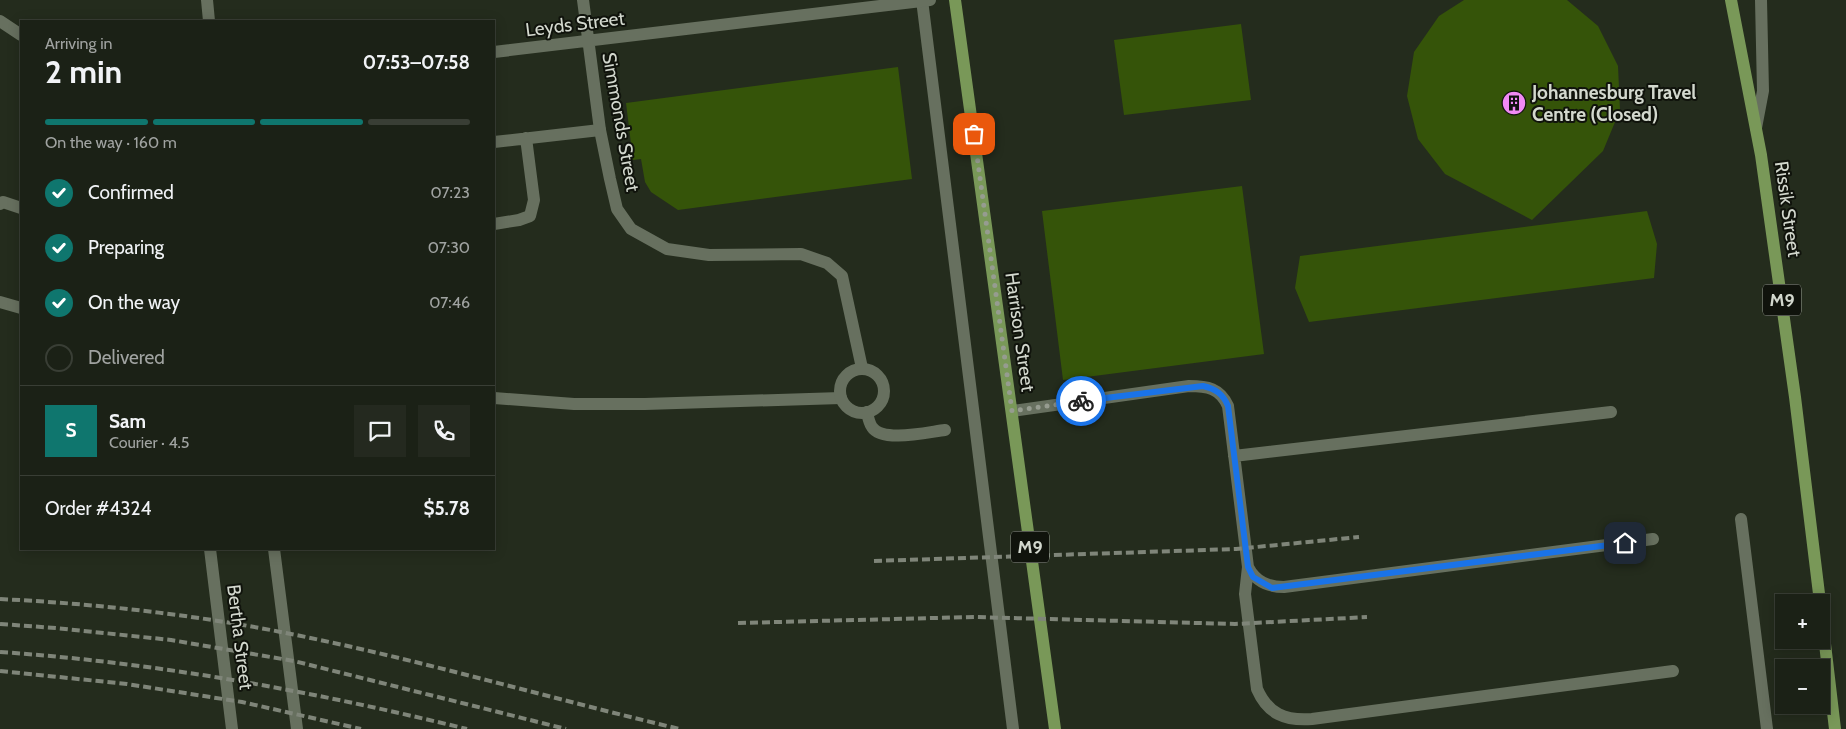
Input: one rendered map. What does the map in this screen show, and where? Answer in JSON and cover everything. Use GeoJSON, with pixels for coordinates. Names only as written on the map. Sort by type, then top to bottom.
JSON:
{"type":"FeatureCollection","features":[{"type":"Feature","properties":{"kind":"main road","name":"Harrison Street"},"geometry":{"type":"LineString","coordinates":[[955,0],[1055,729]]}},
{"type":"Feature","properties":{"kind":"main road","name":"Rissik Street"},"geometry":{"type":"LineString","coordinates":[[1731,0],[1756,128],[1795,397],[1819,594]]}},
{"type":"Feature","properties":{"kind":"main road"},"geometry":{"type":"LineString","coordinates":[[1826,649],[1835,729]]}},
{"type":"Feature","properties":{"kind":"street"},"geometry":{"type":"LineString","coordinates":[[207,0],[209,20]]}},
{"type":"Feature","properties":{"kind":"street","name":"Simmonds Street"},"geometry":{"type":"LineString","coordinates":[[584,0],[600,130],[616,209],[631,229],[667,249],[709,255],[801,254],[827,263],[842,276],[862,368]]}},
{"type":"Feature","properties":{"kind":"street"},"geometry":{"type":"LineString","coordinates":[[925,0],[1013,729]]}},
{"type":"Feature","properties":{"kind":"street","name":"Leyds Street"},"geometry":{"type":"LineString","coordinates":[[495,52],[849,5],[925,0]]}},
{"type":"Feature","properties":{"kind":"street"},"geometry":{"type":"LineString","coordinates":[[1752,0],[1762,37]]}},
{"type":"Feature","properties":{"kind":"street"},"geometry":{"type":"LineString","coordinates":[[1756,128],[1763,91],[1761,0]]}},
{"type":"Feature","properties":{"kind":"street"},"geometry":{"type":"LineString","coordinates":[[0,21],[20,34]]}},
{"type":"Feature","properties":{"kind":"street"},"geometry":{"type":"LineString","coordinates":[[495,142],[600,130]]}},
{"type":"Feature","properties":{"kind":"street"},"geometry":{"type":"LineString","coordinates":[[495,224],[520,220],[530,216],[534,200],[526,138]]}},
{"type":"Feature","properties":{"kind":"street"},"geometry":{"type":"LineString","coordinates":[[0,204],[3,202],[20,208]]}},
{"type":"Feature","properties":{"kind":"street"},"geometry":{"type":"LineString","coordinates":[[0,302],[20,308]]}},
{"type":"Feature","properties":{"kind":"street"},"geometry":{"type":"LineString","coordinates":[[862,368],[873,371],[881,379],[884,388],[883,399],[876,408],[867,412],[856,412],[846,407],[841,398],[840,387],[844,378],[852,371],[862,368]]}},
{"type":"Feature","properties":{"kind":"street"},"geometry":{"type":"LineString","coordinates":[[1012,411],[1203,386],[1214,389],[1224,397],[1228,406],[1248,567],[1245,594],[1257,689],[1270,710],[1283,716],[1298,720],[1312,719],[1673,671]]}},
{"type":"Feature","properties":{"kind":"street"},"geometry":{"type":"LineString","coordinates":[[495,398],[574,404],[645,404],[841,398]]}},
{"type":"Feature","properties":{"kind":"street"},"geometry":{"type":"LineString","coordinates":[[867,412],[872,428],[879,433],[889,436],[945,430]]}},
{"type":"Feature","properties":{"kind":"street"},"geometry":{"type":"LineString","coordinates":[[1234,456],[1611,412]]}},
{"type":"Feature","properties":{"kind":"street"},"geometry":{"type":"LineString","coordinates":[[1741,519],[1767,729]]}},
{"type":"Feature","properties":{"kind":"street"},"geometry":{"type":"LineString","coordinates":[[1248,567],[1253,577],[1260,582],[1272,588],[1284,588],[1653,539]]}},
{"type":"Feature","properties":{"kind":"street","name":"Bertha Street"},"geometry":{"type":"LineString","coordinates":[[210,550],[232,729]]}},
{"type":"Feature","properties":{"kind":"street"},"geometry":{"type":"LineString","coordinates":[[274,550],[297,729]]}},
{"type":"Feature","properties":{"kind":"building","name":"Johannesburg Travel Centre (Closed)"},"geometry":{"type":"Polygon","coordinates":[[[1464,0],[1567,0],[1598,26],[1618,66],[1620,110],[1603,151],[1532,220],[1445,174],[1418,139],[1407,96],[1414,52],[1439,16],[1464,0]]]}},
{"type":"Feature","properties":{"kind":"building"},"geometry":{"type":"Polygon","coordinates":[[[1241,24],[1251,100],[1124,115],[1114,40],[1241,24]]]}},
{"type":"Feature","properties":{"kind":"building"},"geometry":{"type":"Polygon","coordinates":[[[898,67],[912,179],[678,210],[651,192],[645,182],[641,159],[633,160],[626,103],[898,67]]]}},
{"type":"Feature","properties":{"kind":"building"},"geometry":{"type":"Polygon","coordinates":[[[1242,186],[1264,354],[1063,380],[1042,211],[1242,186]]]}},
{"type":"Feature","properties":{"kind":"building"},"geometry":{"type":"Polygon","coordinates":[[[1647,211],[1657,244],[1654,278],[1309,322],[1295,288],[1300,256],[1647,211]]]}},
{"type":"Feature","properties":{"kind":"railway"},"geometry":{"type":"LineString","coordinates":[[874,561],[1236,549],[1359,537]]}},
{"type":"Feature","properties":{"kind":"railway"},"geometry":{"type":"LineString","coordinates":[[0,599],[149,611],[296,635],[392,656],[680,729]]}},
{"type":"Feature","properties":{"kind":"railway"},"geometry":{"type":"LineString","coordinates":[[738,623],[974,617],[1235,624],[1367,617]]}},
{"type":"Feature","properties":{"kind":"railway"},"geometry":{"type":"LineString","coordinates":[[0,624],[171,640],[294,661],[566,729]]}},
{"type":"Feature","properties":{"kind":"railway"},"geometry":{"type":"LineString","coordinates":[[0,652],[119,663],[235,680],[351,702],[467,729]]}},
{"type":"Feature","properties":{"kind":"railway"},"geometry":{"type":"LineString","coordinates":[[0,671],[127,684],[242,702],[361,729]]}},
{"type":"Feature","properties":{"kind":"way so far"},"geometry":{"type":"LineString","coordinates":[[974,134],[1012,411],[1081,401]]}},
{"type":"Feature","properties":{"kind":"place","name":"Johannesburg Travel Centre (Closed)"},"geometry":{"type":"Point","coordinates":[1514,103]}},
{"type":"Feature","properties":{"kind":"route"},"geometry":{"type":"LineString","coordinates":[[1081,401],[1188,386],[1203,386],[1214,389],[1224,397],[1228,406],[1248,567],[1253,577],[1272,588],[1284,588],[1625,543]]}}]}
